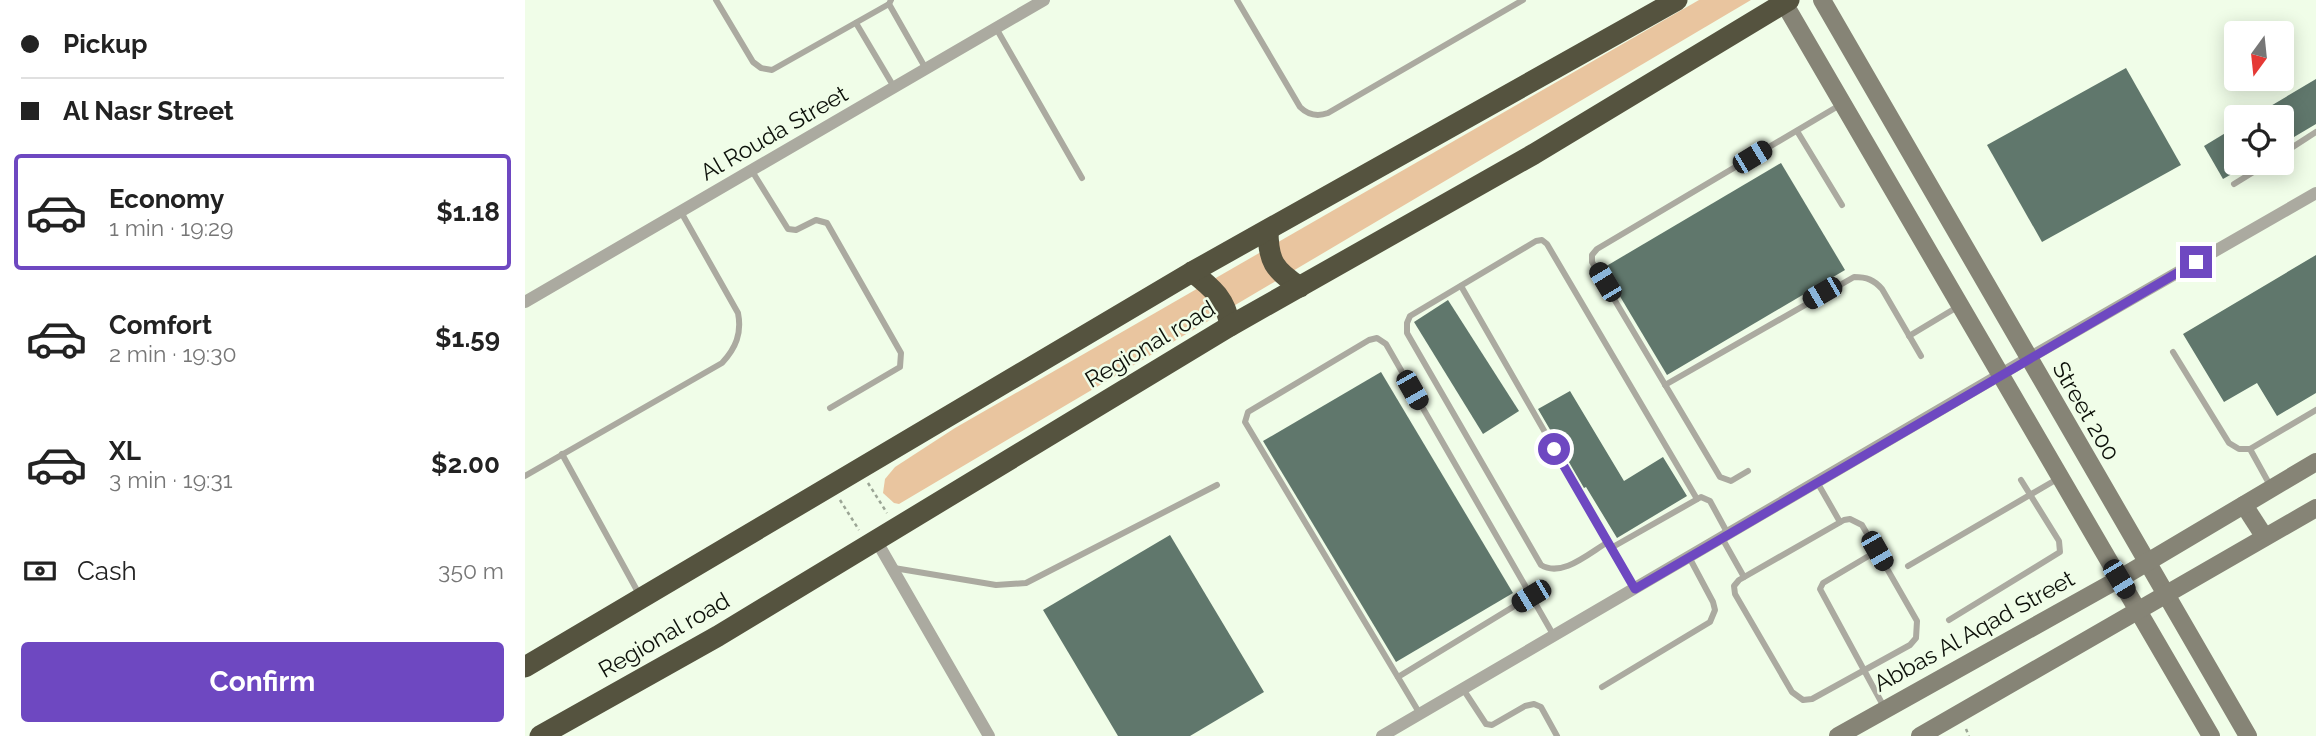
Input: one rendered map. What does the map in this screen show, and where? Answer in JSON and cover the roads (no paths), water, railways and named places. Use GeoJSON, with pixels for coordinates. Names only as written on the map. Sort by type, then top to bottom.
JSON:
{"type":"FeatureCollection","features":[{"type":"Feature","properties":{"kind":"highway","name":"Regional road"},"geometry":{"type":"LineString","coordinates":[[525,667],[1192,272],[1677,0]]}},
{"type":"Feature","properties":{"kind":"highway","name":"Regional road"},"geometry":{"type":"LineString","coordinates":[[540,736],[718,636],[1230,326],[1534,154],[1787,1]]}},
{"type":"Feature","properties":{"kind":"highway"},"geometry":{"type":"LineString","coordinates":[[1268,230],[1269,250],[1274,266],[1300,287]]}},
{"type":"Feature","properties":{"kind":"highway"},"geometry":{"type":"LineString","coordinates":[[1192,272],[1220,296],[1228,312],[1230,326]]}},
{"type":"Feature","properties":{"kind":"street","name":"Al Rouda Street"},"geometry":{"type":"LineString","coordinates":[[525,302],[1044,0]]}},
{"type":"Feature","properties":{"kind":"street","name":"Street 200"},"geometry":{"type":"LineString","coordinates":[[1822,0],[2248,736]]}},
{"type":"Feature","properties":{"kind":"street"},"geometry":{"type":"LineString","coordinates":[[1787,1],[1843,103],[2211,736]]}},
{"type":"Feature","properties":{"kind":"street"},"geometry":{"type":"LineString","coordinates":[[1382,736],[2316,193]]}},
{"type":"Feature","properties":{"kind":"street","name":"Abbas Al Aqad Street"},"geometry":{"type":"LineString","coordinates":[[1837,736],[2119,579],[2316,462]]}},
{"type":"Feature","properties":{"kind":"street"},"geometry":{"type":"LineString","coordinates":[[2243,505],[2263,536]]}},
{"type":"Feature","properties":{"kind":"street"},"geometry":{"type":"LineString","coordinates":[[1920,736],[2139,611],[2263,536],[2316,508]]}},
{"type":"Feature","properties":{"kind":"street"},"geometry":{"type":"LineString","coordinates":[[872,542],[893,568],[989,736]]}},
{"type":"Feature","properties":{"kind":"lane"},"geometry":{"type":"LineString","coordinates":[[716,0],[753,62],[767,70],[772,70],[890,2],[926,69]]}},
{"type":"Feature","properties":{"kind":"lane"},"geometry":{"type":"LineString","coordinates":[[1237,0],[1300,107],[1315,116],[1328,113],[1523,0]]}},
{"type":"Feature","properties":{"kind":"lane"},"geometry":{"type":"LineString","coordinates":[[856,23],[894,88]]}},
{"type":"Feature","properties":{"kind":"lane"},"geometry":{"type":"LineString","coordinates":[[996,28],[1082,178]]}},
{"type":"Feature","properties":{"kind":"lane"},"geometry":{"type":"LineString","coordinates":[[1748,471],[1731,481],[1720,477],[1592,261],[1592,255],[1597,249],[1843,103]]}},
{"type":"Feature","properties":{"kind":"lane"},"geometry":{"type":"LineString","coordinates":[[1797,131],[1842,205]]}},
{"type":"Feature","properties":{"kind":"lane"},"geometry":{"type":"LineString","coordinates":[[2294,146],[2316,132]]}},
{"type":"Feature","properties":{"kind":"lane"},"geometry":{"type":"LineString","coordinates":[[752,171],[787,229],[796,230],[816,220],[829,226],[901,353],[900,367],[830,408]]}},
{"type":"Feature","properties":{"kind":"lane"},"geometry":{"type":"LineString","coordinates":[[2235,184],[2249,175]]}},
{"type":"Feature","properties":{"kind":"lane"},"geometry":{"type":"LineString","coordinates":[[525,476],[722,363],[735,346],[739,330],[738,313],[681,212]]}},
{"type":"Feature","properties":{"kind":"lane"},"geometry":{"type":"LineString","coordinates":[[1696,499],[1545,241],[1535,241],[1410,316],[1407,333],[1544,568],[1560,570],[1696,499],[1706,498],[1710,501],[1744,577]]}},
{"type":"Feature","properties":{"kind":"lane"},"geometry":{"type":"LineString","coordinates":[[1665,384],[1854,276],[1875,281],[1882,289],[1921,356]]}},
{"type":"Feature","properties":{"kind":"lane"},"geometry":{"type":"LineString","coordinates":[[1461,286],[1635,589]]}},
{"type":"Feature","properties":{"kind":"lane"},"geometry":{"type":"LineString","coordinates":[[1909,336],[1961,305]]}},
{"type":"Feature","properties":{"kind":"lane"},"geometry":{"type":"LineString","coordinates":[[1420,714],[1244,419],[1248,412],[1369,340],[1382,340],[1554,636]]}},
{"type":"Feature","properties":{"kind":"lane"},"geometry":{"type":"LineString","coordinates":[[2173,352],[2229,443],[2239,449],[2250,449],[2316,410]]}},
{"type":"Feature","properties":{"kind":"lane"},"geometry":{"type":"LineString","coordinates":[[2250,449],[2272,488]]}},
{"type":"Feature","properties":{"kind":"lane"},"geometry":{"type":"LineString","coordinates":[[562,454],[642,598]]}},
{"type":"Feature","properties":{"kind":"lane"},"geometry":{"type":"LineString","coordinates":[[1908,566],[2060,477]]}},
{"type":"Feature","properties":{"kind":"lane"},"geometry":{"type":"LineString","coordinates":[[1949,620],[2060,552],[2059,541],[2021,480]]}},
{"type":"Feature","properties":{"kind":"lane"},"geometry":{"type":"LineString","coordinates":[[1817,482],[1840,522]]}},
{"type":"Feature","properties":{"kind":"lane"},"geometry":{"type":"LineString","coordinates":[[893,568],[996,584],[1026,583],[1217,485]]}},
{"type":"Feature","properties":{"kind":"lane"},"geometry":{"type":"LineString","coordinates":[[1850,519],[1859,522],[1877,551],[1917,621],[1917,633],[1910,645],[1812,699],[1803,700],[1795,695],[1735,594],[1736,583],[1840,522],[1850,519]]}},
{"type":"Feature","properties":{"kind":"lane"},"geometry":{"type":"LineString","coordinates":[[1877,551],[1823,583],[1820,589],[1885,708]]}},
{"type":"Feature","properties":{"kind":"lane"},"geometry":{"type":"LineString","coordinates":[[1601,687],[1710,622],[1715,610],[1713,602],[1689,557]]}},
{"type":"Feature","properties":{"kind":"lane"},"geometry":{"type":"LineString","coordinates":[[1398,677],[1531,596]]}},
{"type":"Feature","properties":{"kind":"lane"},"geometry":{"type":"LineString","coordinates":[[1463,689],[1486,724],[1492,725],[1525,706],[1534,704],[1541,707],[1557,736]]}}]}
